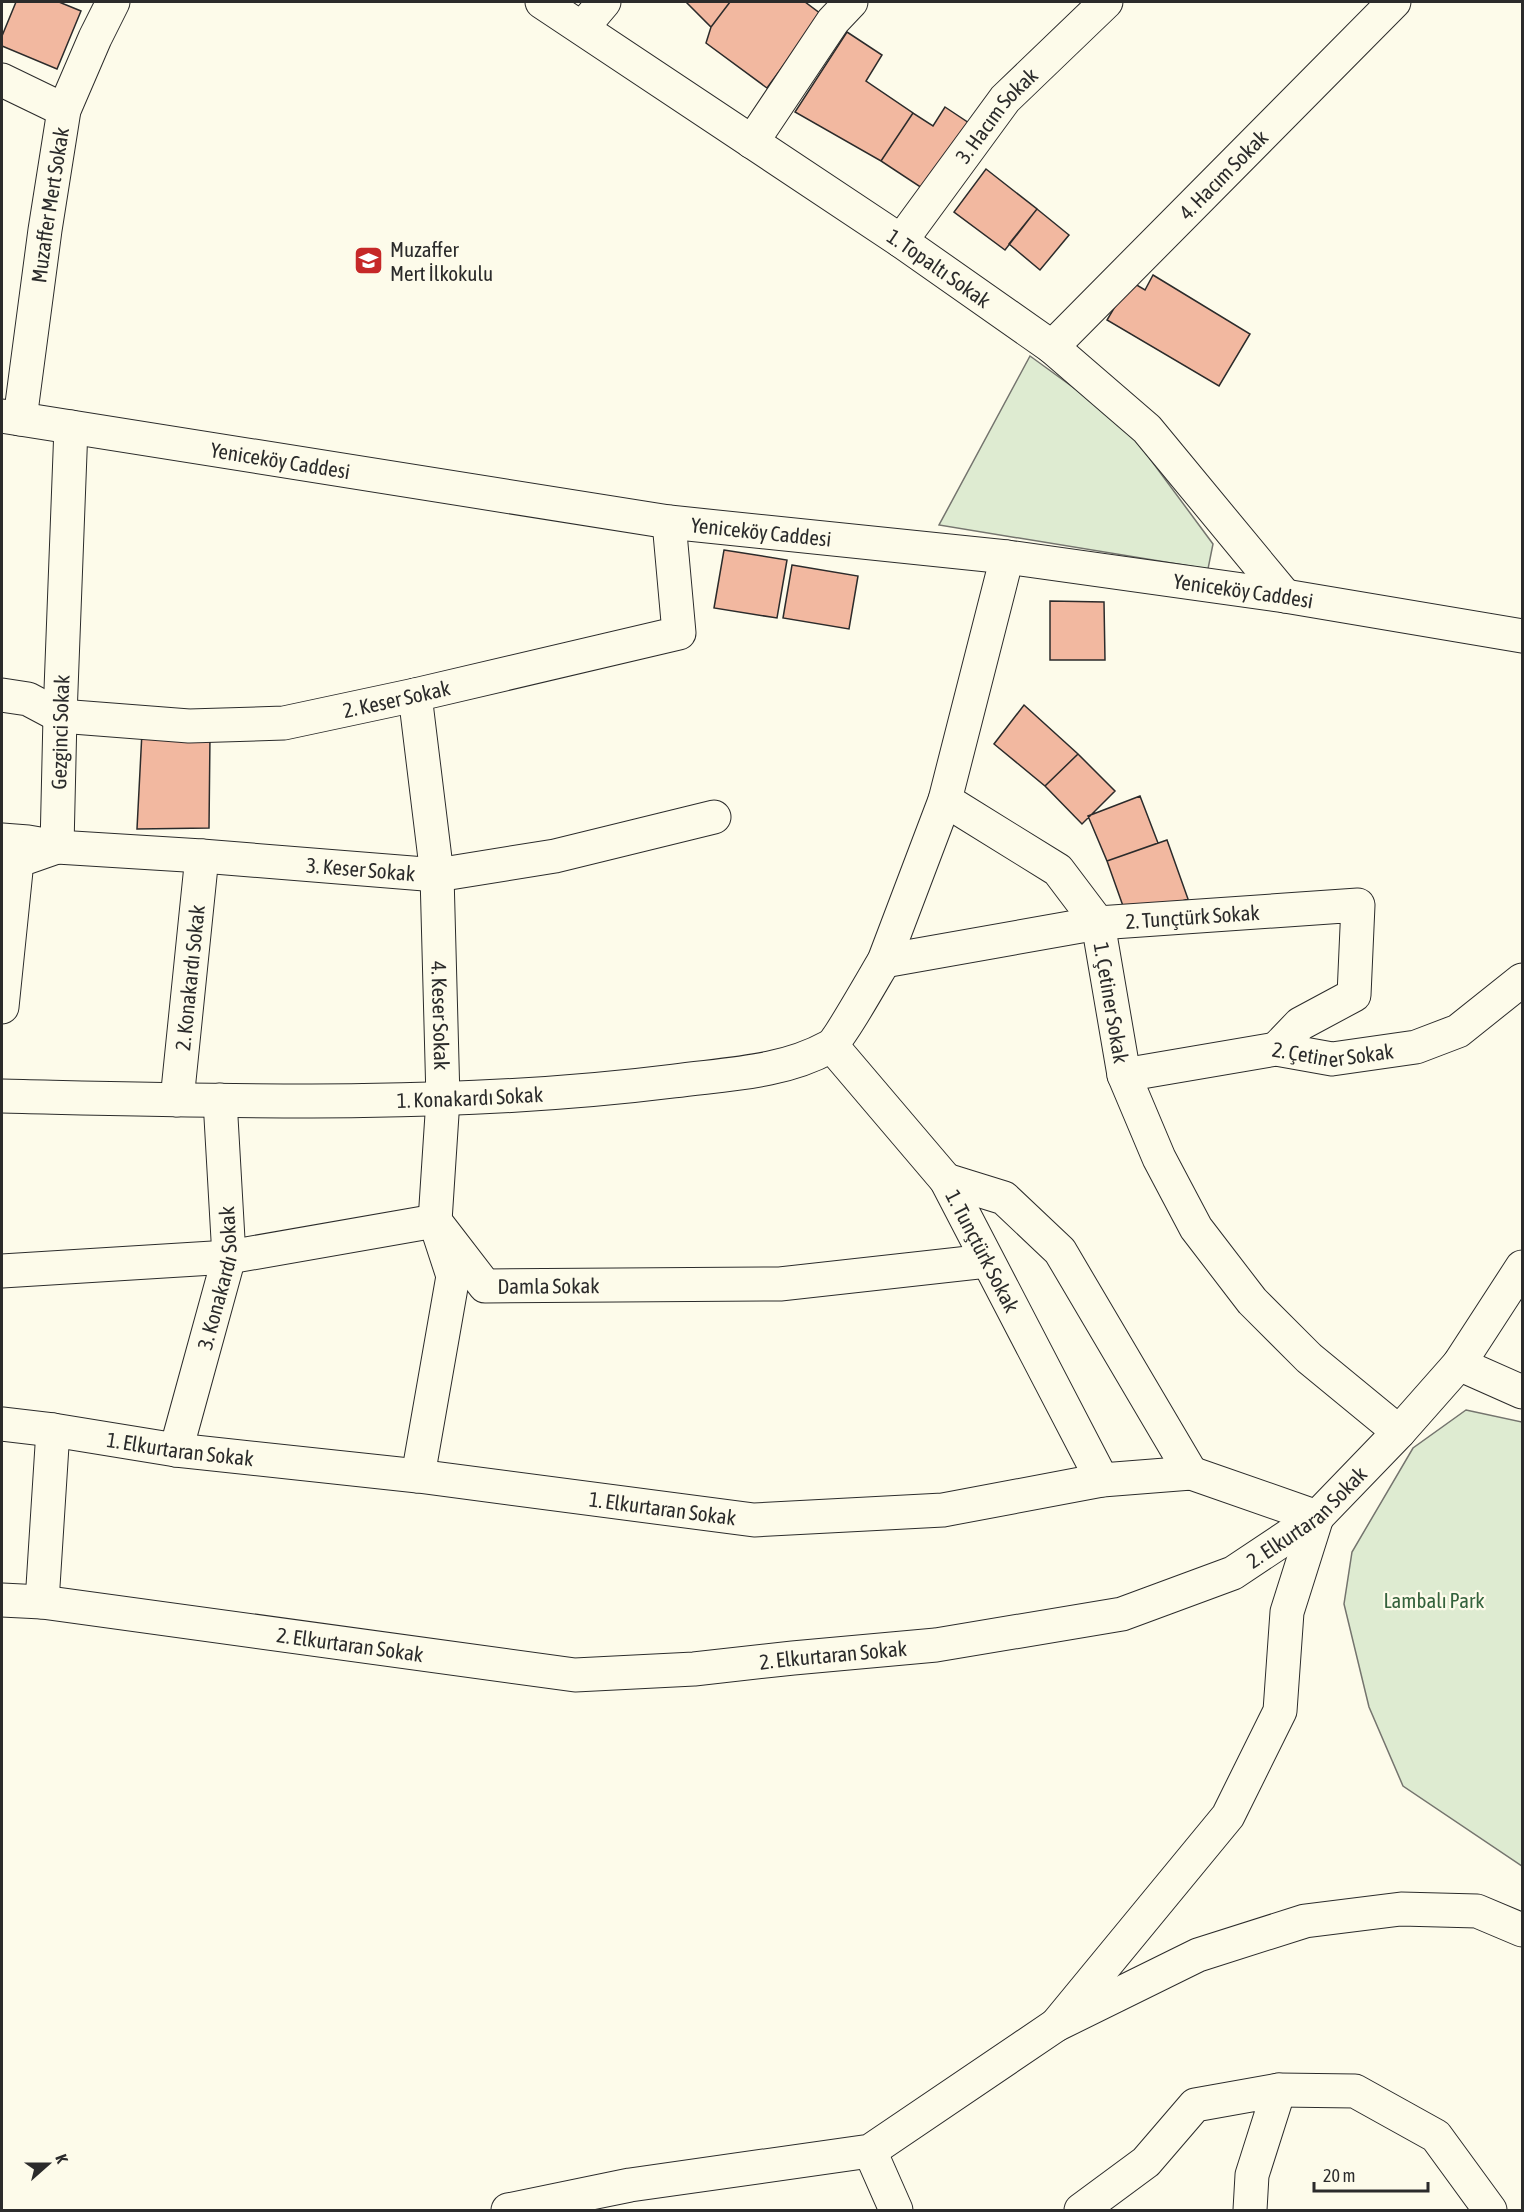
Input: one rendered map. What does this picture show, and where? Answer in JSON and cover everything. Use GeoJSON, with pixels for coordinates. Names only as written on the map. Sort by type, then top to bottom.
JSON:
{"type":"FeatureCollection","features":[{"type":"Feature","properties":{"kind":"street","name":"Muzaffer Mert Sokak"},"geometry":{"type":"LineString","coordinates":[[11,417],[64,110],[113,2]]}},
{"type":"Feature","properties":{"kind":"street","name":"1. Topaltı Sokak"},"geometry":{"type":"LineString","coordinates":[[542,2],[901,242],[1052,347],[1148,429],[1285,596]]}},
{"type":"Feature","properties":{"kind":"street"},"geometry":{"type":"LineString","coordinates":[[582,28],[604,2]]}},
{"type":"Feature","properties":{"kind":"street"},"geometry":{"type":"LineString","coordinates":[[752,142],[833,21],[852,2]]}},
{"type":"Feature","properties":{"kind":"street","name":"3. Hacım Sokak"},"geometry":{"type":"LineString","coordinates":[[901,242],[1005,99],[1106,2]]}},
{"type":"Feature","properties":{"kind":"street","name":"4. Hacım Sokak"},"geometry":{"type":"LineString","coordinates":[[1052,347],[1394,2]]}},
{"type":"Feature","properties":{"kind":"street"},"geometry":{"type":"LineString","coordinates":[[2,80],[64,110]]}},
{"type":"Feature","properties":{"kind":"street","name":"Yeniceköy Caddesi"},"geometry":{"type":"LineString","coordinates":[[11,417],[669,522],[1007,557],[1285,596],[1522,636]]}},
{"type":"Feature","properties":{"kind":"street","name":"Gezginci Sokak"},"geometry":{"type":"LineString","coordinates":[[57,847],[71,427]]}},
{"type":"Feature","properties":{"kind":"street","name":"2. Keser Sokak"},"geometry":{"type":"LineString","coordinates":[[2,695],[28,699],[60,716],[189,726],[284,723],[415,695],[679,633],[669,522]]}},
{"type":"Feature","properties":{"kind":"street"},"geometry":{"type":"LineString","coordinates":[[832,1046],[884,961],[945,800],[1007,557]]}},
{"type":"Feature","properties":{"kind":"street","name":"4. Keser Sokak"},"geometry":{"type":"LineString","coordinates":[[415,695],[437,875],[443,1099],[435,1221],[453,1276],[418,1476]]}},
{"type":"Feature","properties":{"kind":"street","name":"1. Çetiner Sokak"},"geometry":{"type":"LineString","coordinates":[[945,800],[1058,870],[1098,923],[1124,1075],[1159,1158],[1196,1228],[1252,1301],[1309,1358],[1399,1432]]}},
{"type":"Feature","properties":{"kind":"street","name":"3. Keser Sokak"},"geometry":{"type":"LineString","coordinates":[[2,840],[57,847],[202,855],[437,875],[555,856],[714,817]]}},
{"type":"Feature","properties":{"kind":"street"},"geometry":{"type":"LineString","coordinates":[[2,1007],[17,861],[57,847]]}},
{"type":"Feature","properties":{"kind":"street","name":"2. Konakardı Sokak"},"geometry":{"type":"LineString","coordinates":[[177,1100],[202,855]]}},
{"type":"Feature","properties":{"kind":"street","name":"2. Tunçtürk Sokak"},"geometry":{"type":"LineString","coordinates":[[884,961],[1098,923],[1358,905],[1354,995],[1300,1024],[1276,1049]]}},
{"type":"Feature","properties":{"kind":"street","name":"2. Çetiner Sokak"},"geometry":{"type":"LineString","coordinates":[[1124,1075],[1276,1049],[1332,1059],[1416,1047],[1458,1031],[1522,980]]}},
{"type":"Feature","properties":{"kind":"street","name":"1. Konakardı Sokak"},"geometry":{"type":"LineString","coordinates":[[2,1096],[177,1100],[443,1099],[599,1090],[783,1067],[832,1046]]}},
{"type":"Feature","properties":{"kind":"street","name":"1. Tunçtürk Sokak"},"geometry":{"type":"LineString","coordinates":[[832,1046],[946,1180],[1101,1480]]}},
{"type":"Feature","properties":{"kind":"street","name":"3. Konakardı Sokak"},"geometry":{"type":"LineString","coordinates":[[176,1450],[229,1257],[220,1100]]}},
{"type":"Feature","properties":{"kind":"street"},"geometry":{"type":"LineString","coordinates":[[946,1180],[1004,1198],[1060,1251],[1191,1473]]}},
{"type":"Feature","properties":{"kind":"street"},"geometry":{"type":"LineString","coordinates":[[2,1271],[229,1257],[435,1221]]}},
{"type":"Feature","properties":{"kind":"street","name":"Damla Sokak"},"geometry":{"type":"LineString","coordinates":[[435,1221],[485,1286],[780,1284],[987,1261]]}},
{"type":"Feature","properties":{"kind":"street","name":"2. Elkurtaran Sokak"},"geometry":{"type":"LineString","coordinates":[[2,1600],[42,1602],[575,1675],[694,1669],[936,1645],[1122,1614],[1233,1573],[1317,1517],[1399,1432],[1459,1364],[1522,1267]]}},
{"type":"Feature","properties":{"kind":"street"},"geometry":{"type":"LineString","coordinates":[[1459,1364],[1522,1392]]}},
{"type":"Feature","properties":{"kind":"street","name":"1. Elkurtaran Sokak"},"geometry":{"type":"LineString","coordinates":[[2,1424],[176,1450],[418,1476],[754,1520],[943,1510],[1101,1480],[1191,1473],[1317,1517]]}},
{"type":"Feature","properties":{"kind":"street"},"geometry":{"type":"LineString","coordinates":[[42,1602],[53,1430]]}},
{"type":"Feature","properties":{"kind":"street"},"geometry":{"type":"LineString","coordinates":[[1056,2025],[1228,1816],[1280,1711],[1287,1612],[1317,1517]]}},
{"type":"Feature","properties":{"kind":"street"},"geometry":{"type":"LineString","coordinates":[[508,2211],[630,2185],[870,2151],[1056,2025],[1198,1955],[1305,1921],[1401,1909],[1477,1911],[1522,1930]]}},
{"type":"Feature","properties":{"kind":"street"},"geometry":{"type":"LineString","coordinates":[[1250,2211],[1252,2175],[1280,2090]]}},
{"type":"Feature","properties":{"kind":"street"},"geometry":{"type":"LineString","coordinates":[[1081,2211],[1146,2162],[1195,2104],[1280,2090],[1355,2091],[1436,2136],[1490,2211]]}},
{"type":"Feature","properties":{"kind":"street"},"geometry":{"type":"LineString","coordinates":[[870,2151],[896,2211]]}},
{"type":"Feature","properties":{"kind":"green space"},"geometry":{"type":"Polygon","coordinates":[[[1030,356],[1125,425],[1213,544],[1208,569],[939,525],[1030,356]]]}},
{"type":"Feature","properties":{"kind":"green space","name":"Lambalı Park"},"geometry":{"type":"Polygon","coordinates":[[[1466,1410],[1522,1422],[1522,1866],[1403,1786],[1369,1707],[1344,1604],[1352,1552],[1413,1448],[1466,1410]]]}},
{"type":"Feature","properties":{"kind":"building"},"geometry":{"type":"Polygon","coordinates":[[[16,2],[59,2],[81,11],[57,69],[2,46],[2,36],[16,2]]]}},
{"type":"Feature","properties":{"kind":"building"},"geometry":{"type":"Polygon","coordinates":[[[686,2],[730,2],[711,27],[686,2]]]}},
{"type":"Feature","properties":{"kind":"building"},"geometry":{"type":"Polygon","coordinates":[[[730,2],[805,2],[821,14],[767,88],[706,43],[711,27],[730,2]]]}},
{"type":"Feature","properties":{"kind":"building"},"geometry":{"type":"Polygon","coordinates":[[[847,32],[882,55],[866,81],[913,113],[881,161],[795,112],[847,32]]]}},
{"type":"Feature","properties":{"kind":"building"},"geometry":{"type":"Polygon","coordinates":[[[945,107],[975,127],[931,194],[881,161],[913,113],[933,126],[945,107]]]}},
{"type":"Feature","properties":{"kind":"building"},"geometry":{"type":"Polygon","coordinates":[[[986,169],[1037,209],[1005,250],[954,212],[986,169]]]}},
{"type":"Feature","properties":{"kind":"building"},"geometry":{"type":"Polygon","coordinates":[[[1037,209],[1069,235],[1040,270],[1009,244],[1037,209]]]}},
{"type":"Feature","properties":{"kind":"building"},"geometry":{"type":"Polygon","coordinates":[[[1153,275],[1250,334],[1219,386],[1107,320],[1130,281],[1145,290],[1153,275]]]}},
{"type":"Feature","properties":{"kind":"building"},"geometry":{"type":"Polygon","coordinates":[[[724,550],[787,560],[777,618],[714,608],[724,550]]]}},
{"type":"Feature","properties":{"kind":"building"},"geometry":{"type":"Polygon","coordinates":[[[792,565],[858,576],[849,629],[783,618],[792,565]]]}},
{"type":"Feature","properties":{"kind":"building"},"geometry":{"type":"Polygon","coordinates":[[[1050,601],[1104,602],[1105,660],[1050,660],[1050,601]]]}},
{"type":"Feature","properties":{"kind":"building"},"geometry":{"type":"Polygon","coordinates":[[[1024,705],[1078,754],[1045,786],[994,744],[1024,705]]]}},
{"type":"Feature","properties":{"kind":"building"},"geometry":{"type":"Polygon","coordinates":[[[142,732],[210,736],[209,828],[137,829],[142,732]]]}},
{"type":"Feature","properties":{"kind":"building"},"geometry":{"type":"Polygon","coordinates":[[[1078,754],[1115,791],[1082,824],[1045,786],[1078,754]]]}},
{"type":"Feature","properties":{"kind":"building"},"geometry":{"type":"Polygon","coordinates":[[[1140,796],[1158,843],[1107,861],[1088,816],[1140,796]]]}},
{"type":"Feature","properties":{"kind":"building"},"geometry":{"type":"Polygon","coordinates":[[[1167,840],[1188,899],[1128,920],[1107,861],[1167,840]]]}},
{"type":"Feature","properties":{"kind":"place","name":"Muzaffer Mert İlkokulu"},"geometry":{"type":"Point","coordinates":[369,261]}}]}
